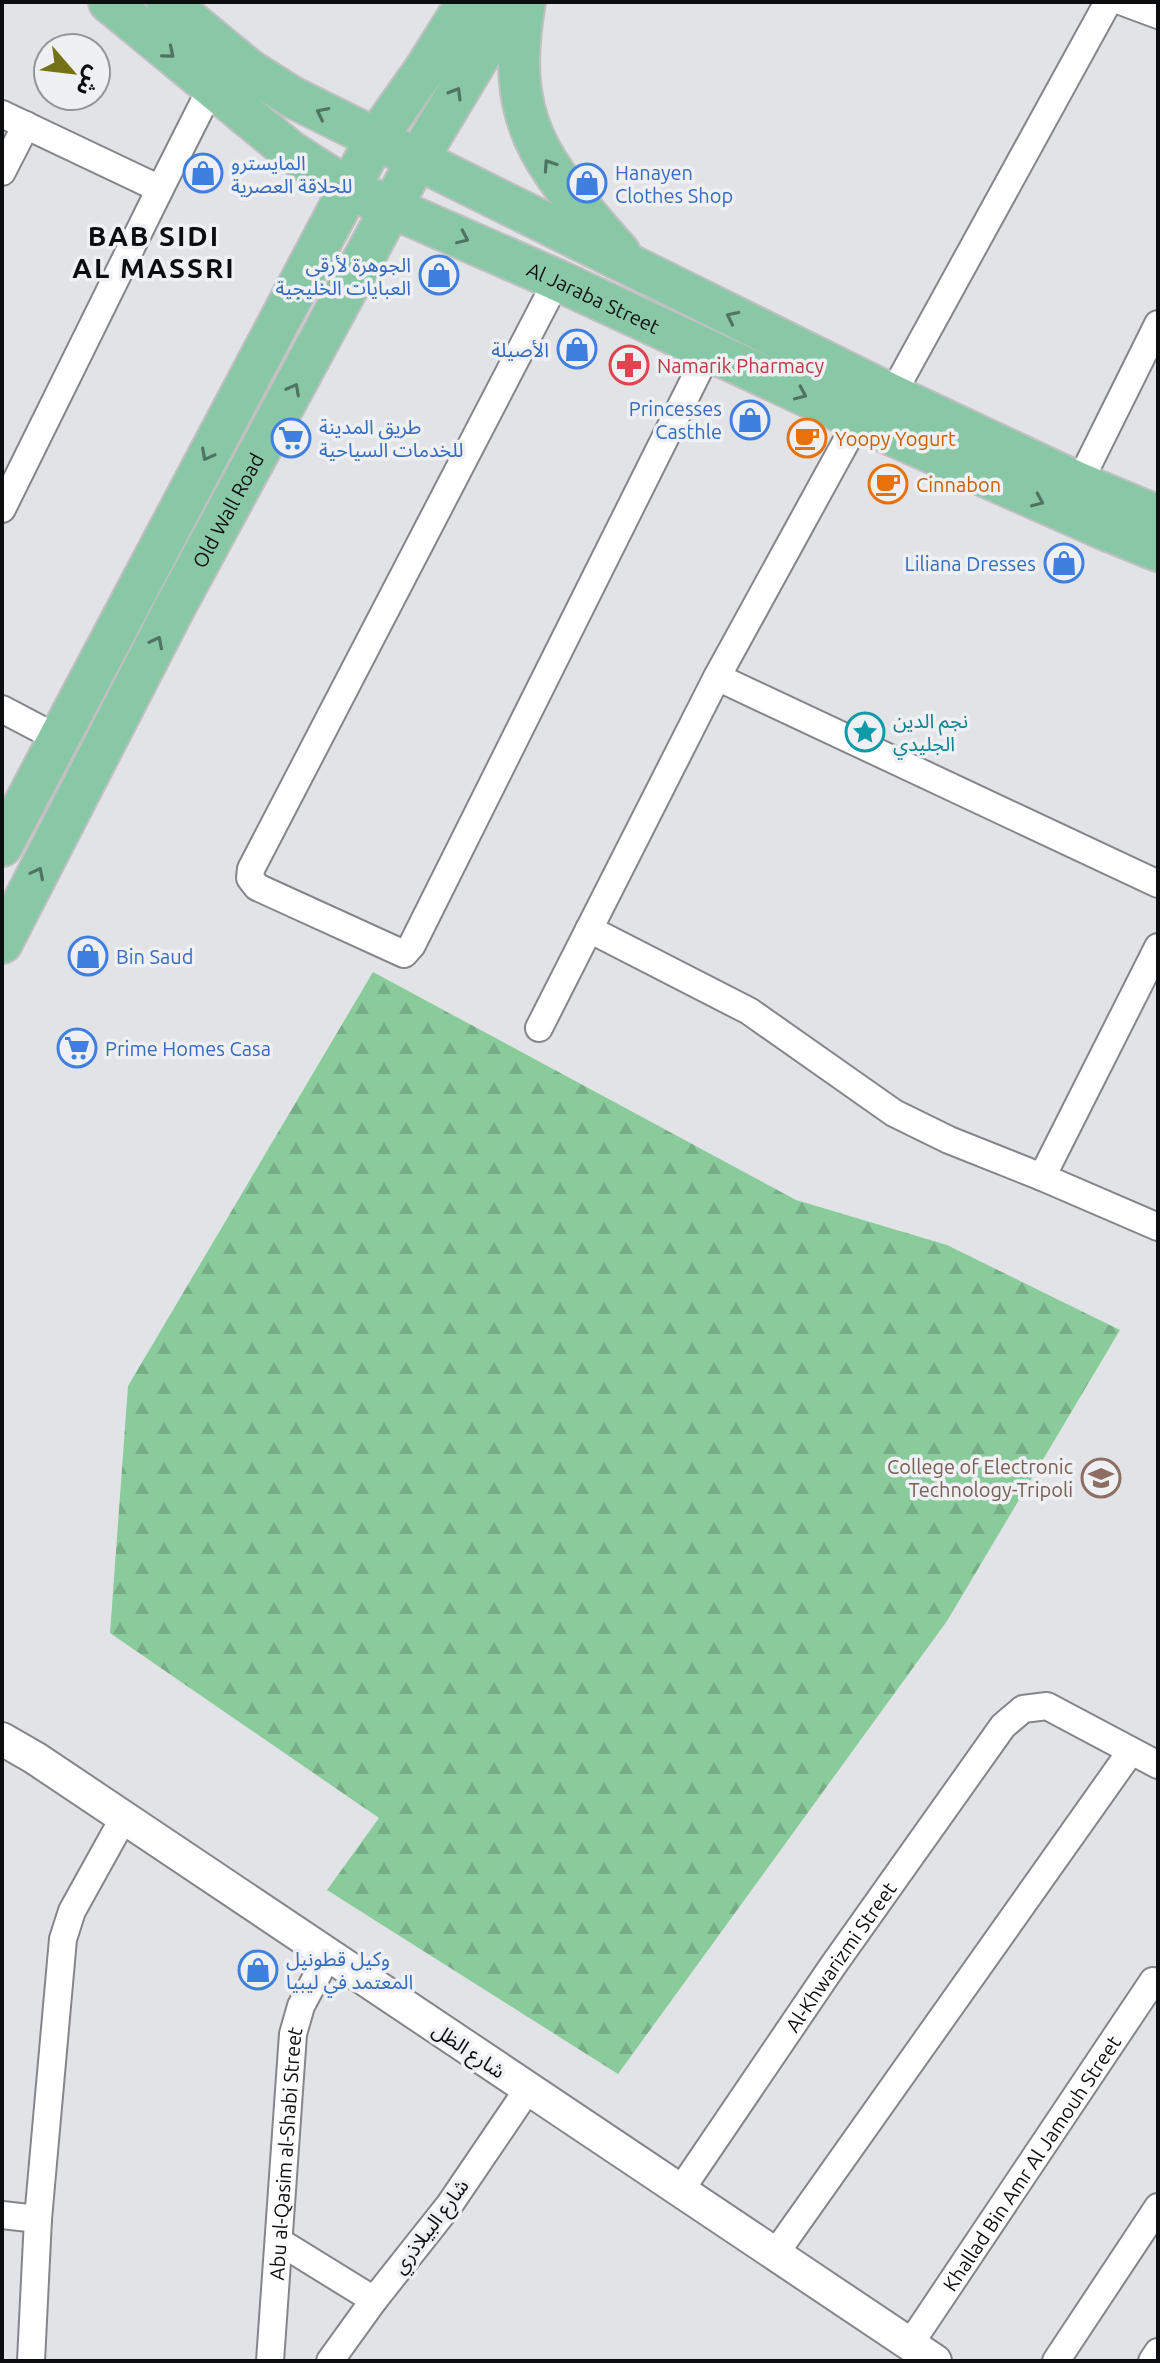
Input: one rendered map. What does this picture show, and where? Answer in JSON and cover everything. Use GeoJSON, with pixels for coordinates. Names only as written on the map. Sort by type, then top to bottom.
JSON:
{"type":"FeatureCollection","features":[{"type":"Feature","properties":{"kind":"main road","name":"Al Jaraba Street"},"geometry":{"type":"LineString","coordinates":[[109,2],[290,151],[349,189],[557,280],[858,420],[1158,551]]}},
{"type":"Feature","properties":{"kind":"main road"},"geometry":{"type":"LineString","coordinates":[[167,2],[248,69],[292,97],[892,395],[1079,483],[1158,516]]}},
{"type":"Feature","properties":{"kind":"main road"},"geometry":{"type":"LineString","coordinates":[[2,846],[375,140],[467,2]]}},
{"type":"Feature","properties":{"kind":"main road","name":"Old Wall Road"},"geometry":{"type":"LineString","coordinates":[[2,943],[175,607],[417,160],[512,2]]}},
{"type":"Feature","properties":{"kind":"main road"},"geometry":{"type":"LineString","coordinates":[[525,2],[518,78],[527,121],[543,158],[573,199],[634,268]]}},
{"type":"Feature","properties":{"kind":"street"},"geometry":{"type":"LineString","coordinates":[[539,1028],[717,677],[858,420],[892,395],[1108,2]]}},
{"type":"Feature","properties":{"kind":"street"},"geometry":{"type":"LineString","coordinates":[[1123,2],[1158,15]]}},
{"type":"Feature","properties":{"kind":"street"},"geometry":{"type":"LineString","coordinates":[[2,509],[211,88]]}},
{"type":"Feature","properties":{"kind":"street"},"geometry":{"type":"LineString","coordinates":[[2,172],[14,120],[160,189]]}},
{"type":"Feature","properties":{"kind":"street"},"geometry":{"type":"LineString","coordinates":[[557,280],[251,869],[250,878],[257,887],[404,954],[412,945],[708,352]]}},
{"type":"Feature","properties":{"kind":"street"},"geometry":{"type":"LineString","coordinates":[[1079,483],[1158,324]]}},
{"type":"Feature","properties":{"kind":"street"},"geometry":{"type":"LineString","coordinates":[[717,677],[1158,884]]}},
{"type":"Feature","properties":{"kind":"street"},"geometry":{"type":"LineString","coordinates":[[2,709],[57,738]]}},
{"type":"Feature","properties":{"kind":"street"},"geometry":{"type":"LineString","coordinates":[[589,929],[749,1011],[894,1113],[949,1140],[1158,1227]]}},
{"type":"Feature","properties":{"kind":"street"},"geometry":{"type":"LineString","coordinates":[[1042,1177],[1158,947]]}},
{"type":"Feature","properties":{"kind":"street","name":"Al-Khwarizmi Street"},"geometry":{"type":"LineString","coordinates":[[680,2191],[832,1967],[1003,1726],[1023,1709],[1047,1706],[1131,1751]]}},
{"type":"Feature","properties":{"kind":"street","name":"شارع الظل"},"geometry":{"type":"LineString","coordinates":[[2,1739],[35,1758],[923,2353]]}},
{"type":"Feature","properties":{"kind":"street"},"geometry":{"type":"LineString","coordinates":[[775,2254],[1131,1751],[1158,1765]]}},
{"type":"Feature","properties":{"kind":"street"},"geometry":{"type":"LineString","coordinates":[[31,2361],[38,2219],[63,1939],[72,1911],[123,1819]]}},
{"type":"Feature","properties":{"kind":"street","name":"Abu al-Qasim al-Shabi Street"},"geometry":{"type":"LineString","coordinates":[[270,2361],[293,2034],[301,2006],[328,1955]]}},
{"type":"Feature","properties":{"kind":"street","name":"Khallad Bin Amr Al Jamouh Street"},"geometry":{"type":"LineString","coordinates":[[923,2353],[1153,1981]]}},
{"type":"Feature","properties":{"kind":"street","name":"شارع البيلاذري"},"geometry":{"type":"LineString","coordinates":[[330,2361],[450,2204],[528,2089]]}},
{"type":"Feature","properties":{"kind":"street"},"geometry":{"type":"LineString","coordinates":[[1056,2361],[1158,2207]]}},
{"type":"Feature","properties":{"kind":"street"},"geometry":{"type":"LineString","coordinates":[[2,2215],[38,2219]]}},
{"type":"Feature","properties":{"kind":"street"},"geometry":{"type":"LineString","coordinates":[[280,2242],[374,2300]]}},
{"type":"Feature","properties":{"kind":"street"},"geometry":{"type":"LineString","coordinates":[[1152,2361],[1158,2352]]}},
{"type":"Feature","properties":{"kind":"green space"},"geometry":{"type":"Polygon","coordinates":[[[373,972],[796,1200],[947,1245],[1120,1330],[947,1621],[618,2074],[327,1890],[379,1818],[110,1633],[128,1386],[373,972]]]}},
{"type":"Feature","properties":{"kind":"place","name":"المايسترو للحلاقة العصرية"},"geometry":{"type":"Point","coordinates":[203,173]}},
{"type":"Feature","properties":{"kind":"place","name":"Hanayen Clothes Shop"},"geometry":{"type":"Point","coordinates":[587,183]}},
{"type":"Feature","properties":{"kind":"place","name":"الجوهرة لأرقى العبايات الخليجية"},"geometry":{"type":"Point","coordinates":[439,275]}},
{"type":"Feature","properties":{"kind":"place","name":"الأصيلة"},"geometry":{"type":"Point","coordinates":[577,349]}},
{"type":"Feature","properties":{"kind":"place","name":"Namarik Pharmacy"},"geometry":{"type":"Point","coordinates":[629,365]}},
{"type":"Feature","properties":{"kind":"place","name":"Princesses Casthle"},"geometry":{"type":"Point","coordinates":[750,420]}},
{"type":"Feature","properties":{"kind":"place","name":"طريق المدينة للخدمات السياحية"},"geometry":{"type":"Point","coordinates":[291,438]}},
{"type":"Feature","properties":{"kind":"place","name":"Yoopy Yogurt"},"geometry":{"type":"Point","coordinates":[807,438]}},
{"type":"Feature","properties":{"kind":"place","name":"Cinnabon"},"geometry":{"type":"Point","coordinates":[888,484]}},
{"type":"Feature","properties":{"kind":"place","name":"Liliana Dresses"},"geometry":{"type":"Point","coordinates":[1064,563]}},
{"type":"Feature","properties":{"kind":"place","name":"نجم الدين الجليدي"},"geometry":{"type":"Point","coordinates":[865,732]}},
{"type":"Feature","properties":{"kind":"place","name":"Bin Saud"},"geometry":{"type":"Point","coordinates":[88,956]}},
{"type":"Feature","properties":{"kind":"place","name":"Prime Homes Casa"},"geometry":{"type":"Point","coordinates":[77,1048]}},
{"type":"Feature","properties":{"kind":"place","name":"College of Electronic Technology-Tripoli"},"geometry":{"type":"Point","coordinates":[1101,1478]}},
{"type":"Feature","properties":{"kind":"place","name":"وكيل قطونيل المعتمد في ليبيا"},"geometry":{"type":"Point","coordinates":[258,1970]}},
{"type":"Feature","properties":{"kind":"district","name":"BAB SIDI AL MASSRI"},"geometry":{"type":"Point","coordinates":[154,251]}}]}
